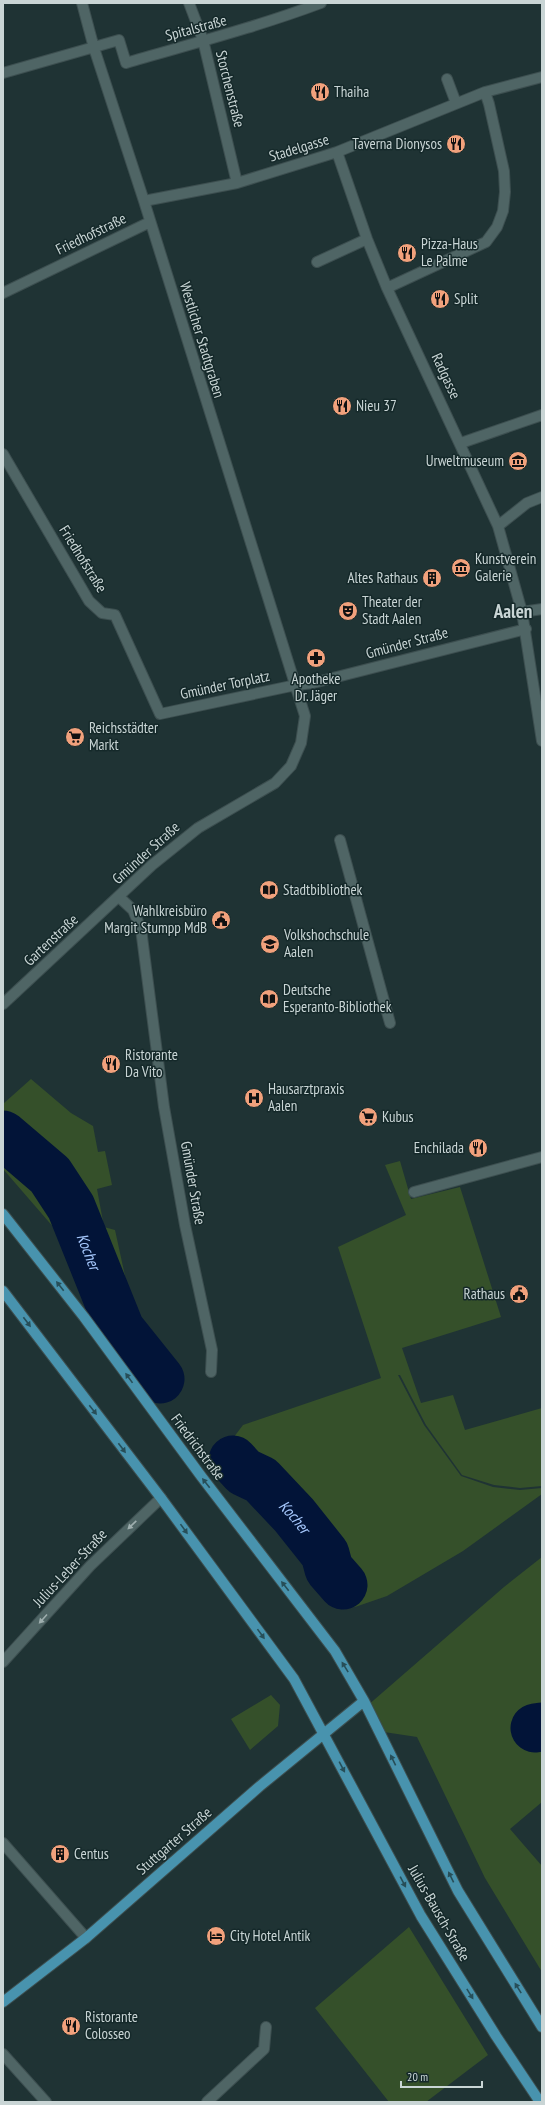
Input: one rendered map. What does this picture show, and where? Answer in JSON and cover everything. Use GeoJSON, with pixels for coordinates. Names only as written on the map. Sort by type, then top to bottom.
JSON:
{"type":"FeatureCollection","features":[{"type":"Feature","properties":{"kind":"main road","name":"Friedrichstraße"},"geometry":{"type":"LineString","coordinates":[[3,1214],[84,1317],[201,1476],[335,1651],[364,1701]]}},
{"type":"Feature","properties":{"kind":"main road"},"geometry":{"type":"LineString","coordinates":[[3,1291],[161,1498],[294,1679],[324,1733]]}},
{"type":"Feature","properties":{"kind":"main road","name":"Stuttgarter Straße"},"geometry":{"type":"LineString","coordinates":[[3,2002],[86,1938],[324,1733],[364,1701]]}},
{"type":"Feature","properties":{"kind":"main road","name":"Julius-Bausch-Straße"},"geometry":{"type":"LineString","coordinates":[[364,1701],[458,1891],[542,2027]]}},
{"type":"Feature","properties":{"kind":"main road","name":"Julius-Bausch-Straße"},"geometry":{"type":"LineString","coordinates":[[324,1733],[421,1916],[496,2036],[540,2102]]}},
{"type":"Feature","properties":{"kind":"street","name":"Westlicher Stadtgraben"},"geometry":{"type":"LineString","coordinates":[[82,3],[94,48],[144,201],[296,685]]}},
{"type":"Feature","properties":{"kind":"street","name":"Storchenstraße"},"geometry":{"type":"LineString","coordinates":[[189,3],[203,40],[237,183]]}},
{"type":"Feature","properties":{"kind":"street","name":"Spitalstraße"},"geometry":{"type":"LineString","coordinates":[[94,48],[119,40],[126,63],[235,32],[321,3]]}},
{"type":"Feature","properties":{"kind":"street"},"geometry":{"type":"LineString","coordinates":[[3,73],[94,48]]}},
{"type":"Feature","properties":{"kind":"street","name":"Stadelgasse"},"geometry":{"type":"LineString","coordinates":[[144,201],[237,183],[337,152],[485,92],[542,78]]}},
{"type":"Feature","properties":{"kind":"street"},"geometry":{"type":"LineString","coordinates":[[447,79],[456,103]]}},
{"type":"Feature","properties":{"kind":"street"},"geometry":{"type":"LineString","coordinates":[[387,288],[486,242],[497,228],[503,211],[505,192],[504,172],[490,104],[485,92]]}},
{"type":"Feature","properties":{"kind":"street","name":"Radgasse"},"geometry":{"type":"LineString","coordinates":[[337,152],[367,239],[387,288],[461,443],[498,526],[526,629],[541,725],[542,741]]}},
{"type":"Feature","properties":{"kind":"street","name":"Friedhofstraße"},"geometry":{"type":"LineString","coordinates":[[3,294],[150,222]]}},
{"type":"Feature","properties":{"kind":"street"},"geometry":{"type":"LineString","coordinates":[[317,262],[367,239]]}},
{"type":"Feature","properties":{"kind":"street"},"geometry":{"type":"LineString","coordinates":[[461,443],[542,415]]}},
{"type":"Feature","properties":{"kind":"street","name":"Friedhofstraße"},"geometry":{"type":"LineString","coordinates":[[3,454],[89,601],[102,613],[115,615],[160,714]]}},
{"type":"Feature","properties":{"kind":"street"},"geometry":{"type":"LineString","coordinates":[[498,526],[527,504],[542,497]]}},
{"type":"Feature","properties":{"kind":"street"},"geometry":{"type":"LineString","coordinates":[[522,612],[542,609]]}},
{"type":"Feature","properties":{"kind":"street","name":"Gmünder Straße"},"geometry":{"type":"LineString","coordinates":[[211,1372],[212,1350],[185,1225],[164,1107],[142,929],[133,910],[119,897],[152,865],[198,828],[275,783],[291,766],[301,743],[305,716],[296,685],[313,683],[526,629]]}},
{"type":"Feature","properties":{"kind":"street","name":"Gmünder Torplatz"},"geometry":{"type":"LineString","coordinates":[[160,714],[296,685]]}},
{"type":"Feature","properties":{"kind":"street"},"geometry":{"type":"LineString","coordinates":[[340,840],[390,1022]]}},
{"type":"Feature","properties":{"kind":"street","name":"Gartenstraße"},"geometry":{"type":"LineString","coordinates":[[3,1004],[119,897]]}},
{"type":"Feature","properties":{"kind":"street"},"geometry":{"type":"LineString","coordinates":[[414,1192],[542,1157]]}},
{"type":"Feature","properties":{"kind":"street","name":"Julius-Leber-Straße"},"geometry":{"type":"LineString","coordinates":[[3,1662],[90,1566],[161,1498]]}},
{"type":"Feature","properties":{"kind":"street"},"geometry":{"type":"LineString","coordinates":[[3,1843],[86,1938]]}},
{"type":"Feature","properties":{"kind":"street"},"geometry":{"type":"LineString","coordinates":[[207,2102],[264,2049],[266,2027]]}},
{"type":"Feature","properties":{"kind":"street"},"geometry":{"type":"LineString","coordinates":[[3,2054],[46,2102]]}},
{"type":"Feature","properties":{"kind":"green space"},"geometry":{"type":"Polygon","coordinates":[[[31,1079],[71,1113],[93,1126],[98,1152],[105,1151],[112,1185],[97,1189],[104,1227],[115,1230],[127,1285],[122,1287],[125,1299],[111,1319],[87,1266],[3,1169],[3,1104],[31,1079]]]}},
{"type":"Feature","properties":{"kind":"green space"},"geometry":{"type":"Polygon","coordinates":[[[400,1161],[411,1199],[460,1187],[501,1317],[402,1348],[421,1403],[453,1395],[465,1430],[542,1408],[542,1486],[520,1488],[494,1485],[462,1475],[426,1425],[400,1375],[398,1375],[424,1425],[461,1476],[493,1487],[520,1490],[542,1488],[542,1494],[463,1551],[387,1596],[355,1607],[333,1596],[218,1458],[243,1425],[381,1378],[338,1247],[406,1215],[385,1165],[400,1161]]]}},
{"type":"Feature","properties":{"kind":"green space"},"geometry":{"type":"Polygon","coordinates":[[[542,1557],[542,1802],[510,1829],[542,1866],[542,1972],[485,1878],[417,1737],[384,1732],[367,1706],[504,1587],[542,1557]]]}},
{"type":"Feature","properties":{"kind":"green space"},"geometry":{"type":"Polygon","coordinates":[[[271,1695],[280,1705],[278,1726],[250,1750],[231,1719],[271,1695]]]}},
{"type":"Feature","properties":{"kind":"green space"},"geometry":{"type":"Polygon","coordinates":[[[409,1927],[488,2055],[426,2102],[389,2102],[315,2008],[409,1927]]]}},
{"type":"Feature","properties":{"kind":"waterway","name":"Kocher"},"geometry":{"type":"LineString","coordinates":[[3,1135],[50,1175],[71,1207],[120,1329],[160,1379]]}},
{"type":"Feature","properties":{"kind":"waterway","name":"Kocher"},"geometry":{"type":"LineString","coordinates":[[233,1460],[244,1472],[261,1480],[294,1515],[325,1554],[329,1569],[343,1585]]}},
{"type":"Feature","properties":{"kind":"waterway","name":"Kocher"},"geometry":{"type":"LineString","coordinates":[[535,1728],[542,1727]]}},
{"type":"Feature","properties":{"kind":"place","name":"Thaiha"},"geometry":{"type":"Point","coordinates":[320,92]}},
{"type":"Feature","properties":{"kind":"place","name":"Taverna Dionysos"},"geometry":{"type":"Point","coordinates":[456,144]}},
{"type":"Feature","properties":{"kind":"place","name":"Pizza-Haus Le Palme"},"geometry":{"type":"Point","coordinates":[407,253]}},
{"type":"Feature","properties":{"kind":"place","name":"Split"},"geometry":{"type":"Point","coordinates":[440,299]}},
{"type":"Feature","properties":{"kind":"place","name":"Nieu 37"},"geometry":{"type":"Point","coordinates":[342,406]}},
{"type":"Feature","properties":{"kind":"place","name":"Urweltmuseum"},"geometry":{"type":"Point","coordinates":[518,461]}},
{"type":"Feature","properties":{"kind":"place","name":"Kunstverein Galerie"},"geometry":{"type":"Point","coordinates":[461,568]}},
{"type":"Feature","properties":{"kind":"place","name":"Altes Rathaus"},"geometry":{"type":"Point","coordinates":[432,578]}},
{"type":"Feature","properties":{"kind":"place","name":"Theater der Stadt Aalen"},"geometry":{"type":"Point","coordinates":[348,611]}},
{"type":"Feature","properties":{"kind":"place","name":"Apotheke Dr. Jäger"},"geometry":{"type":"Point","coordinates":[316,658]}},
{"type":"Feature","properties":{"kind":"place","name":"Reichsstädter Markt"},"geometry":{"type":"Point","coordinates":[75,737]}},
{"type":"Feature","properties":{"kind":"place","name":"Stadtbibliothek"},"geometry":{"type":"Point","coordinates":[269,890]}},
{"type":"Feature","properties":{"kind":"place","name":"Wahlkreisbüro Margit Stumpp MdB"},"geometry":{"type":"Point","coordinates":[221,920]}},
{"type":"Feature","properties":{"kind":"place","name":"Volkshochschule Aalen"},"geometry":{"type":"Point","coordinates":[270,944]}},
{"type":"Feature","properties":{"kind":"place","name":"Deutsche Esperanto-Bibliothek"},"geometry":{"type":"Point","coordinates":[269,999]}},
{"type":"Feature","properties":{"kind":"place","name":"Ristorante Da Vito"},"geometry":{"type":"Point","coordinates":[111,1064]}},
{"type":"Feature","properties":{"kind":"place","name":"Hausarztpraxis Aalen"},"geometry":{"type":"Point","coordinates":[254,1098]}},
{"type":"Feature","properties":{"kind":"place","name":"Kubus"},"geometry":{"type":"Point","coordinates":[368,1117]}},
{"type":"Feature","properties":{"kind":"place","name":"Enchilada"},"geometry":{"type":"Point","coordinates":[478,1148]}},
{"type":"Feature","properties":{"kind":"place","name":"Rathaus"},"geometry":{"type":"Point","coordinates":[519,1294]}},
{"type":"Feature","properties":{"kind":"place","name":"Centus"},"geometry":{"type":"Point","coordinates":[60,1854]}},
{"type":"Feature","properties":{"kind":"place","name":"City Hotel Antik"},"geometry":{"type":"Point","coordinates":[216,1936]}},
{"type":"Feature","properties":{"kind":"place","name":"Ristorante Colosseo"},"geometry":{"type":"Point","coordinates":[71,2026]}},
{"type":"Feature","properties":{"kind":"district","name":"Aalen"},"geometry":{"type":"Point","coordinates":[513,611]}}]}
